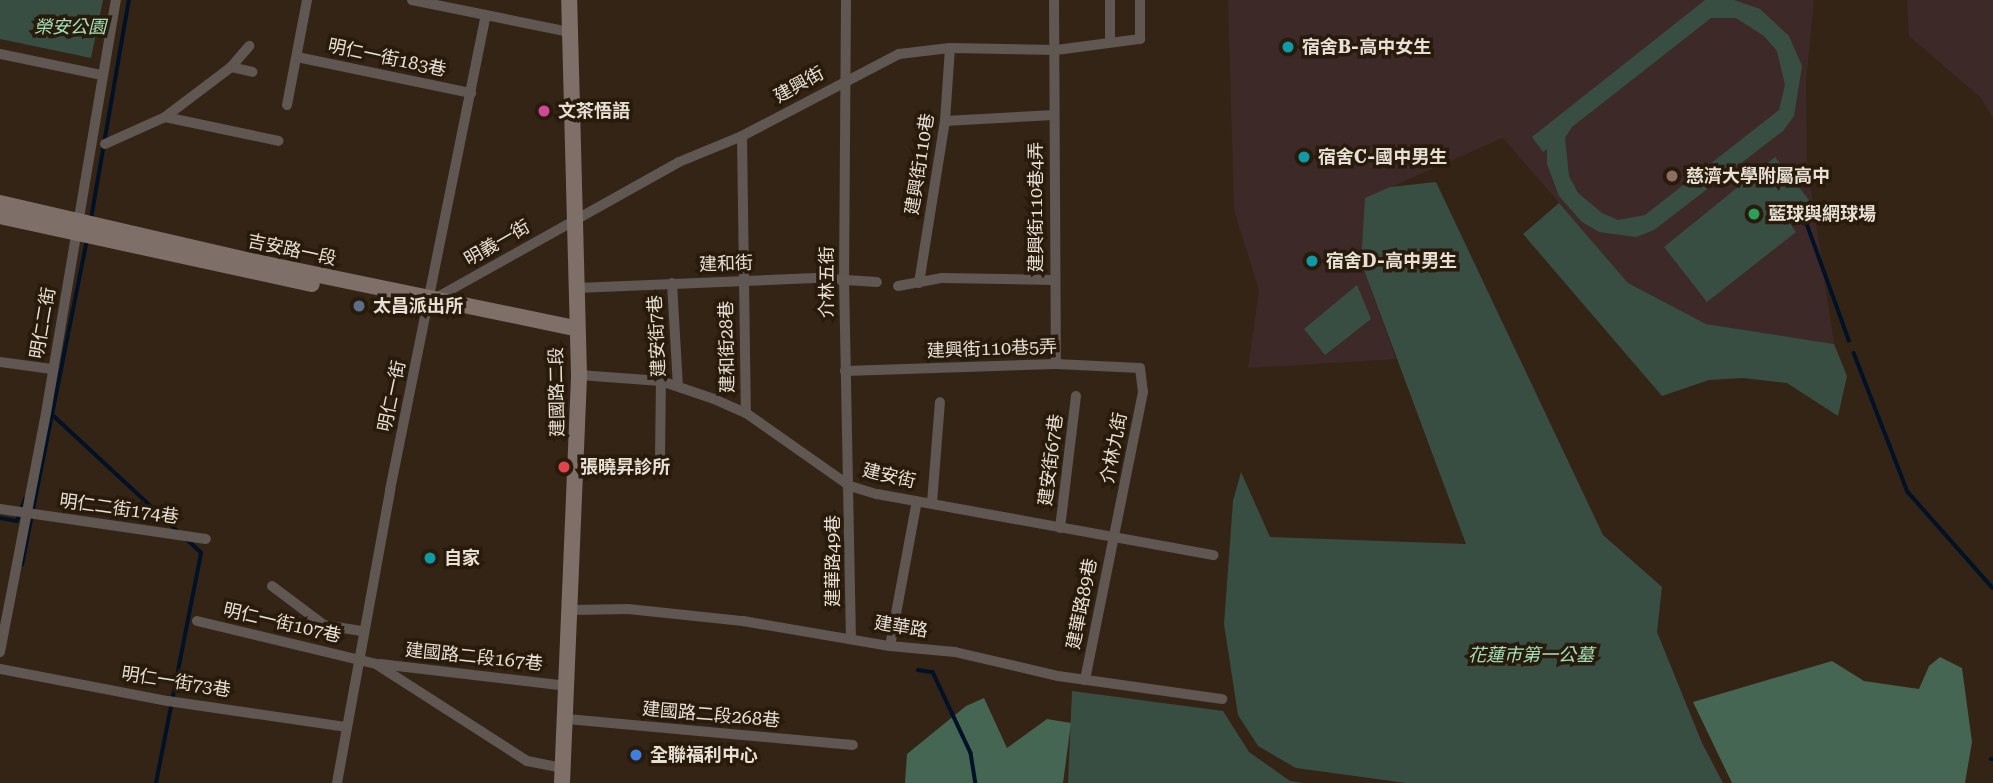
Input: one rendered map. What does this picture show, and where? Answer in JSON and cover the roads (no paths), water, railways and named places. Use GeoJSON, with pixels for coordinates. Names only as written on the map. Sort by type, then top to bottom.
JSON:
{"type":"FeatureCollection","features":[{"type":"Feature","properties":{"kind":"street","name":"明仁二街"},"geometry":{"type":"LineString","coordinates":[[0,652],[116,0]]}},
{"type":"Feature","properties":{"kind":"street"},"geometry":{"type":"LineString","coordinates":[[287,105],[307,0]]}},
{"type":"Feature","properties":{"kind":"street"},"geometry":{"type":"LineString","coordinates":[[412,0],[569,32]]}},
{"type":"Feature","properties":{"kind":"street","name":"建國路二段"},"geometry":{"type":"LineString","coordinates":[[563,775],[572,610],[579,375],[569,0]]}},
{"type":"Feature","properties":{"kind":"street","name":"介林五街"},"geometry":{"type":"LineString","coordinates":[[846,0],[849,77],[844,281],[850,486]]}},
{"type":"Feature","properties":{"kind":"street","name":"建興街110巷4弄"},"geometry":{"type":"LineString","coordinates":[[1054,0],[1056,50],[1053,281],[1056,364]]}},
{"type":"Feature","properties":{"kind":"street"},"geometry":{"type":"LineString","coordinates":[[1110,0],[1110,41]]}},
{"type":"Feature","properties":{"kind":"street"},"geometry":{"type":"LineString","coordinates":[[1056,50],[1140,39],[1140,0]]}},
{"type":"Feature","properties":{"kind":"street","name":"明仁一街"},"geometry":{"type":"LineString","coordinates":[[337,783],[362,631],[485,16]]}},
{"type":"Feature","properties":{"kind":"street"},"geometry":{"type":"LineString","coordinates":[[106,144],[165,117],[230,66],[249,46]]}},
{"type":"Feature","properties":{"kind":"street","name":"建興街"},"geometry":{"type":"LineString","coordinates":[[576,218],[679,162],[742,136],[849,77],[899,54],[950,48],[1056,50]]}},
{"type":"Feature","properties":{"kind":"street","name":"建興街110巷"},"geometry":{"type":"LineString","coordinates":[[919,284],[946,121],[950,48]]}},
{"type":"Feature","properties":{"kind":"street"},"geometry":{"type":"LineString","coordinates":[[0,54],[101,75]]}},
{"type":"Feature","properties":{"kind":"street","name":"明仁一街183巷"},"geometry":{"type":"LineString","coordinates":[[297,57],[471,93]]}},
{"type":"Feature","properties":{"kind":"street"},"geometry":{"type":"LineString","coordinates":[[230,66],[251,72]]}},
{"type":"Feature","properties":{"kind":"street"},"geometry":{"type":"LineString","coordinates":[[946,121],[1055,114]]}},
{"type":"Feature","properties":{"kind":"street"},"geometry":{"type":"LineString","coordinates":[[165,117],[279,141]]}},
{"type":"Feature","properties":{"kind":"street","name":"建和街28巷"},"geometry":{"type":"LineString","coordinates":[[742,136],[746,412]]}},
{"type":"Feature","properties":{"kind":"street","name":"吉安路一段"},"geometry":{"type":"LineString","coordinates":[[0,203],[77,225],[576,333]]}},
{"type":"Feature","properties":{"kind":"street","name":"吉安路一段"},"geometry":{"type":"LineString","coordinates":[[0,216],[77,225]]}},
{"type":"Feature","properties":{"kind":"street","name":"明義一街"},"geometry":{"type":"LineString","coordinates":[[430,300],[576,218]]}},
{"type":"Feature","properties":{"kind":"street"},"geometry":{"type":"LineString","coordinates":[[898,286],[942,278],[1053,281]]}},
{"type":"Feature","properties":{"kind":"street","name":"建和街"},"geometry":{"type":"LineString","coordinates":[[577,288],[743,281],[877,282]]}},
{"type":"Feature","properties":{"kind":"street","name":"建安街7巷"},"geometry":{"type":"LineString","coordinates":[[672,284],[678,386]]}},
{"type":"Feature","properties":{"kind":"street"},"geometry":{"type":"LineString","coordinates":[[0,362],[52,369]]}},
{"type":"Feature","properties":{"kind":"street","name":"建興街110巷5弄"},"geometry":{"type":"LineString","coordinates":[[845,371],[1056,364],[1140,368]]}},
{"type":"Feature","properties":{"kind":"street","name":"介林九街"},"geometry":{"type":"LineString","coordinates":[[1114,535],[1143,392],[1140,368]]}},
{"type":"Feature","properties":{"kind":"street","name":"建安街"},"geometry":{"type":"LineString","coordinates":[[579,375],[661,381],[746,412],[850,486],[1060,528],[1114,535],[1214,555]]}},
{"type":"Feature","properties":{"kind":"street"},"geometry":{"type":"LineString","coordinates":[[660,458],[661,381]]}},
{"type":"Feature","properties":{"kind":"street","name":"建安街67巷"},"geometry":{"type":"LineString","coordinates":[[1060,528],[1076,396]]}},
{"type":"Feature","properties":{"kind":"street"},"geometry":{"type":"LineString","coordinates":[[932,503],[940,402]]}},
{"type":"Feature","properties":{"kind":"street","name":"建華路49巷"},"geometry":{"type":"LineString","coordinates":[[850,486],[851,636]]}},
{"type":"Feature","properties":{"kind":"street"},"geometry":{"type":"LineString","coordinates":[[890,646],[918,501]]}},
{"type":"Feature","properties":{"kind":"street","name":"明仁二街174巷"},"geometry":{"type":"LineString","coordinates":[[0,509],[206,539]]}},
{"type":"Feature","properties":{"kind":"street","name":"建華路89巷"},"geometry":{"type":"LineString","coordinates":[[1085,680],[1114,535]]}},
{"type":"Feature","properties":{"kind":"street"},"geometry":{"type":"LineString","coordinates":[[272,586],[324,625],[362,631]]}},
{"type":"Feature","properties":{"kind":"street","name":"建華路"},"geometry":{"type":"LineString","coordinates":[[572,610],[628,609],[851,636],[890,646],[955,652],[1085,680],[1222,699]]}},
{"type":"Feature","properties":{"kind":"street","name":"明仁一街107巷"},"geometry":{"type":"LineString","coordinates":[[197,621],[376,664]]}},
{"type":"Feature","properties":{"kind":"street"},"geometry":{"type":"LineString","coordinates":[[376,664],[527,761],[563,775]]}},
{"type":"Feature","properties":{"kind":"street","name":"建國路二段167巷"},"geometry":{"type":"LineString","coordinates":[[376,664],[568,686]]}},
{"type":"Feature","properties":{"kind":"street","name":"明仁一街73巷"},"geometry":{"type":"LineString","coordinates":[[0,668],[168,701],[347,727]]}},
{"type":"Feature","properties":{"kind":"street","name":"建國路二段268巷"},"geometry":{"type":"LineString","coordinates":[[567,719],[853,746]]}},
{"type":"Feature","properties":{"kind":"waterway"},"geometry":{"type":"LineString","coordinates":[[91,219],[129,0]]}},
{"type":"Feature","properties":{"kind":"waterway"},"geometry":{"type":"LineString","coordinates":[[1806,221],[1849,340]]}},
{"type":"Feature","properties":{"kind":"waterway"},"geometry":{"type":"LineString","coordinates":[[22,565],[87,240]]}},
{"type":"Feature","properties":{"kind":"waterway"},"geometry":{"type":"LineString","coordinates":[[1854,353],[1908,492],[1993,588]]}},
{"type":"Feature","properties":{"kind":"waterway"},"geometry":{"type":"LineString","coordinates":[[54,416],[179,532]]}},
{"type":"Feature","properties":{"kind":"waterway"},"geometry":{"type":"LineString","coordinates":[[0,518],[17,521],[25,499]]}},
{"type":"Feature","properties":{"kind":"waterway"},"geometry":{"type":"LineString","coordinates":[[156,783],[201,553],[187,540]]}},
{"type":"Feature","properties":{"kind":"waterway"},"geometry":{"type":"LineString","coordinates":[[918,670],[933,672],[971,753],[976,783]]}},
{"type":"Feature","properties":{"kind":"place","name":"宿舍B-高中女生"},"geometry":{"type":"Point","coordinates":[1288,47]}},
{"type":"Feature","properties":{"kind":"place","name":"文茶悟語"},"geometry":{"type":"Point","coordinates":[544,111]}},
{"type":"Feature","properties":{"kind":"place","name":"宿舍C-國中男生"},"geometry":{"type":"Point","coordinates":[1304,157]}},
{"type":"Feature","properties":{"kind":"place","name":"慈濟大學附屬高中"},"geometry":{"type":"Point","coordinates":[1672,176]}},
{"type":"Feature","properties":{"kind":"place","name":"藍球與網球場"},"geometry":{"type":"Point","coordinates":[1754,214]}},
{"type":"Feature","properties":{"kind":"place","name":"宿舍D-高中男生"},"geometry":{"type":"Point","coordinates":[1312,261]}},
{"type":"Feature","properties":{"kind":"place","name":"太昌派出所"},"geometry":{"type":"Point","coordinates":[359,306]}},
{"type":"Feature","properties":{"kind":"place","name":"張曉昇診所"},"geometry":{"type":"Point","coordinates":[564,467]}},
{"type":"Feature","properties":{"kind":"place","name":"自家"},"geometry":{"type":"Point","coordinates":[430,558]}},
{"type":"Feature","properties":{"kind":"place","name":"全聯福利中心"},"geometry":{"type":"Point","coordinates":[636,755]}},
{"type":"Feature","properties":{"kind":"park label","name":"榮安公園"},"geometry":{"type":"Point","coordinates":[70,27]}},
{"type":"Feature","properties":{"kind":"park label","name":"花蓮市第一公墓"},"geometry":{"type":"Point","coordinates":[1531,655]}}]}
